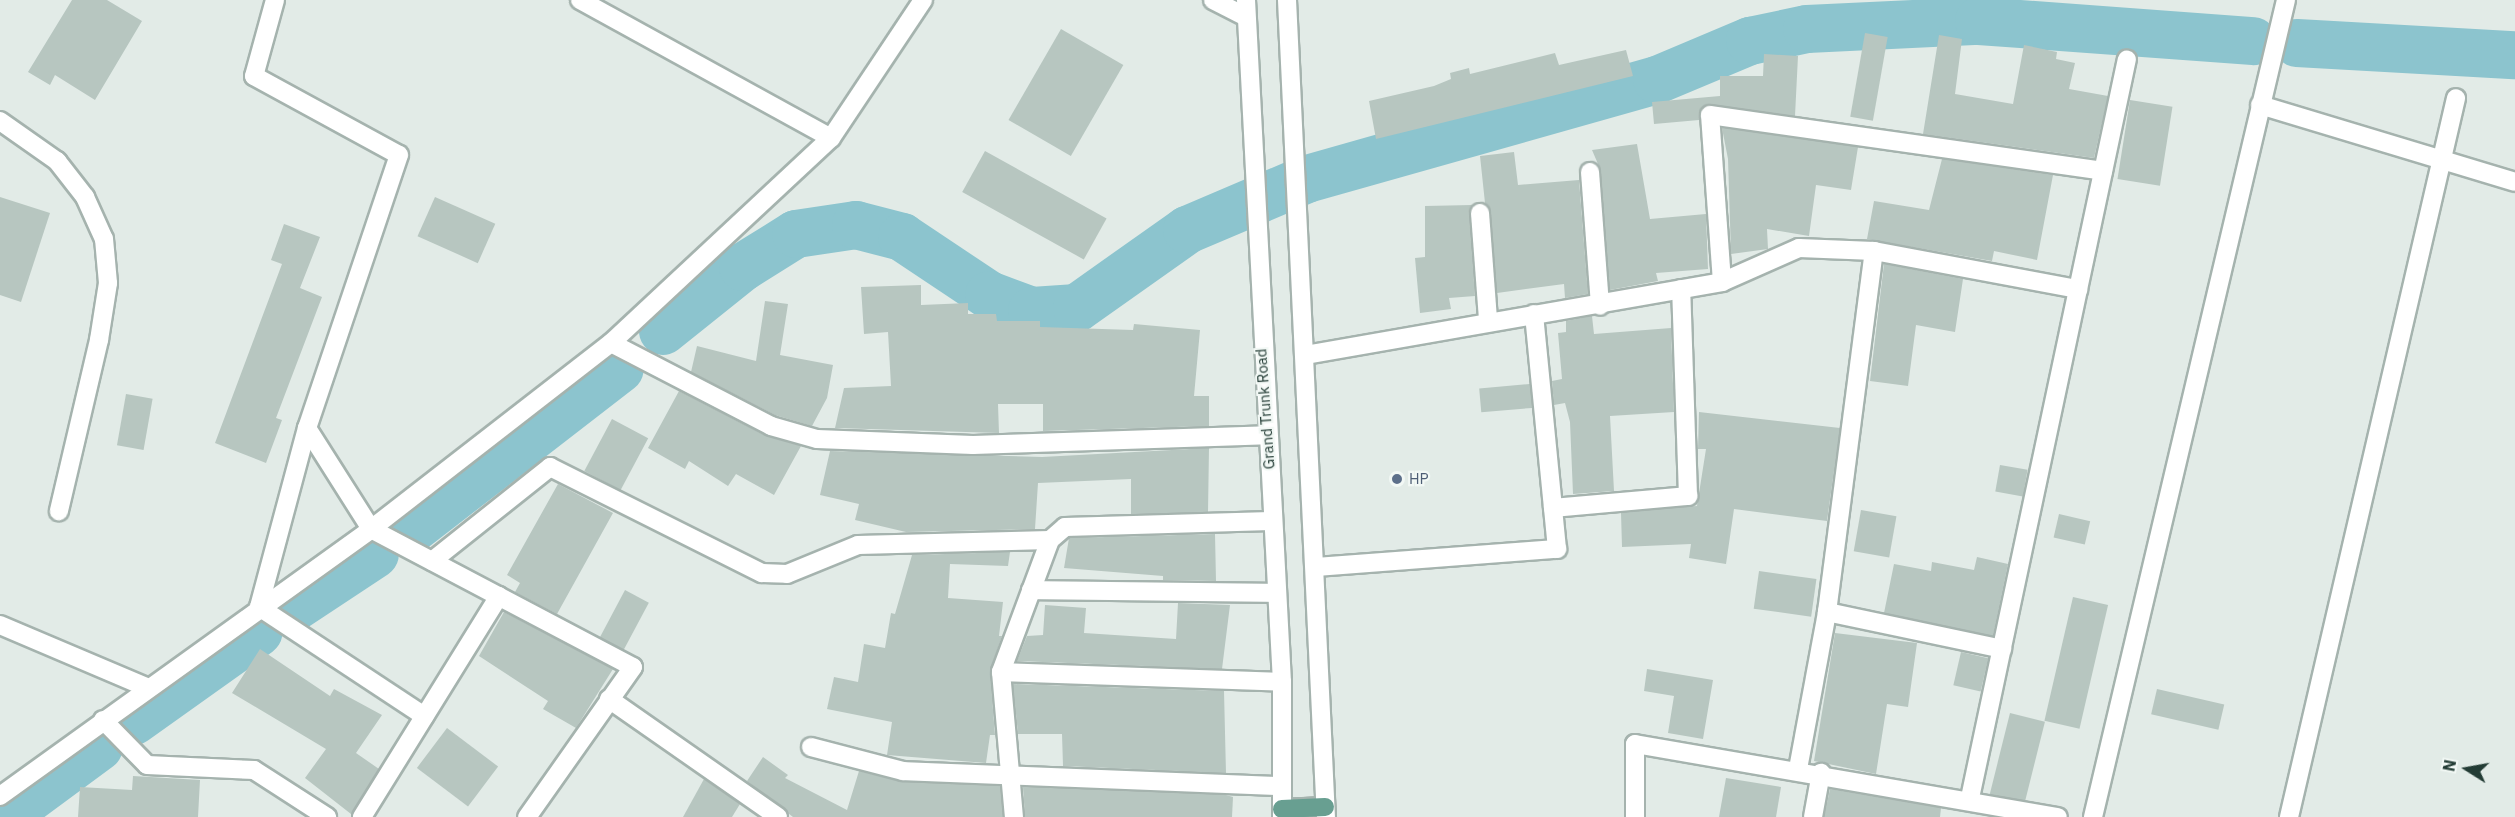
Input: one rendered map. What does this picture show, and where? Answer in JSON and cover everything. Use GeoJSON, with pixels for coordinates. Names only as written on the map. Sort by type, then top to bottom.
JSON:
{"type":"FeatureCollection","features":[{"type":"Feature","properties":{"kind":"main road"},"geometry":{"type":"LineString","coordinates":[[1282,813],[1325,812]]}},
{"type":"Feature","properties":{"kind":"street"},"geometry":{"type":"LineString","coordinates":[[259,607],[307,428],[399,155],[254,76],[275,0]]}},
{"type":"Feature","properties":{"kind":"street"},"geometry":{"type":"LineString","coordinates":[[580,0],[831,138]]}},
{"type":"Feature","properties":{"kind":"street"},"geometry":{"type":"LineString","coordinates":[[0,796],[146,687],[371,529],[611,343],[831,138],[923,0]]}},
{"type":"Feature","properties":{"kind":"street"},"geometry":{"type":"LineString","coordinates":[[1213,0],[1246,8]]}},
{"type":"Feature","properties":{"kind":"street"},"geometry":{"type":"LineString","coordinates":[[1287,0],[1295,233],[1305,355],[1325,812]]}},
{"type":"Feature","properties":{"kind":"street"},"geometry":{"type":"LineString","coordinates":[[2093,817],[2286,0]]}},
{"type":"Feature","properties":{"kind":"street","name":"Grand Trunk Road"},"geometry":{"type":"LineString","coordinates":[[1246,8],[1254,234],[1282,682],[1280,786],[1282,813]]}},
{"type":"Feature","properties":{"kind":"street"},"geometry":{"type":"LineString","coordinates":[[1970,798],[2127,59]]}},
{"type":"Feature","properties":{"kind":"street"},"geometry":{"type":"LineString","coordinates":[[2289,817],[2456,98]]}},
{"type":"Feature","properties":{"kind":"street"},"geometry":{"type":"LineString","coordinates":[[2260,105],[2515,182]]}},
{"type":"Feature","properties":{"kind":"street"},"geometry":{"type":"LineString","coordinates":[[1722,282],[1710,115],[2103,171]]}},
{"type":"Feature","properties":{"kind":"street"},"geometry":{"type":"LineString","coordinates":[[0,121],[57,161],[85,197],[104,239],[108,283],[99,340],[59,512]]}},
{"type":"Feature","properties":{"kind":"street"},"geometry":{"type":"LineString","coordinates":[[1590,172],[1600,306]]}},
{"type":"Feature","properties":{"kind":"street"},"geometry":{"type":"LineString","coordinates":[[1480,213],[1488,320]]}},
{"type":"Feature","properties":{"kind":"street"},"geometry":{"type":"LineString","coordinates":[[1305,355],[1488,320],[1600,306],[1722,282],[1799,248],[1874,251],[2078,289]]}},
{"type":"Feature","properties":{"kind":"street"},"geometry":{"type":"LineString","coordinates":[[1798,770],[1827,612],[1874,251]]}},
{"type":"Feature","properties":{"kind":"street"},"geometry":{"type":"LineString","coordinates":[[1553,508],[1688,496],[1681,289]]}},
{"type":"Feature","properties":{"kind":"street"},"geometry":{"type":"LineString","coordinates":[[1315,567],[1557,549],[1534,314]]}},
{"type":"Feature","properties":{"kind":"street"},"geometry":{"type":"LineString","coordinates":[[611,343],[771,426],[817,439],[973,446],[1267,435]]}},
{"type":"Feature","properties":{"kind":"street"},"geometry":{"type":"LineString","coordinates":[[307,428],[371,529],[633,667],[527,817]]}},
{"type":"Feature","properties":{"kind":"street"},"geometry":{"type":"LineString","coordinates":[[432,561],[550,467],[762,573],[787,574],[858,545],[1050,540]]}},
{"type":"Feature","properties":{"kind":"street"},"geometry":{"type":"LineString","coordinates":[[1014,817],[1001,672],[1050,540],[1065,527],[1271,521]]}},
{"type":"Feature","properties":{"kind":"street"},"geometry":{"type":"LineString","coordinates":[[1031,590],[1277,593]]}},
{"type":"Feature","properties":{"kind":"street"},"geometry":{"type":"LineString","coordinates":[[362,817],[499,596]]}},
{"type":"Feature","properties":{"kind":"street"},"geometry":{"type":"LineString","coordinates":[[259,607],[424,716]]}},
{"type":"Feature","properties":{"kind":"street"},"geometry":{"type":"LineString","coordinates":[[1827,612],[2002,649]]}},
{"type":"Feature","properties":{"kind":"street"},"geometry":{"type":"LineString","coordinates":[[0,625],[146,687]]}},
{"type":"Feature","properties":{"kind":"street"},"geometry":{"type":"LineString","coordinates":[[1001,672],[1282,682]]}},
{"type":"Feature","properties":{"kind":"street"},"geometry":{"type":"LineString","coordinates":[[609,699],[778,817]]}},
{"type":"Feature","properties":{"kind":"street"},"geometry":{"type":"LineString","coordinates":[[103,720],[147,765],[255,770],[327,817]]}},
{"type":"Feature","properties":{"kind":"street"},"geometry":{"type":"LineString","coordinates":[[1635,817],[1635,744],[1970,798],[2058,817]]}},
{"type":"Feature","properties":{"kind":"street"},"geometry":{"type":"LineString","coordinates":[[811,747],[903,771],[1010,773],[1280,786]]}},
{"type":"Feature","properties":{"kind":"street"},"geometry":{"type":"LineString","coordinates":[[1813,817],[1821,773]]}},
{"type":"Feature","properties":{"kind":"building"},"geometry":{"type":"Polygon","coordinates":[[[72,0],[107,0],[142,21],[95,100],[55,75],[50,85],[28,72],[72,0]]]}},
{"type":"Feature","properties":{"kind":"building"},"geometry":{"type":"Polygon","coordinates":[[[1061,29],[1123,65],[1071,156],[1008,120],[1061,29]]]}},
{"type":"Feature","properties":{"kind":"building"},"geometry":{"type":"Polygon","coordinates":[[[1865,33],[1888,37],[1873,121],[1850,117],[1865,33]]]}},
{"type":"Feature","properties":{"kind":"building"},"geometry":{"type":"Polygon","coordinates":[[[1939,35],[1962,39],[1955,94],[2013,104],[2024,45],[2057,52],[2056,59],[2075,63],[2069,89],[2108,96],[2094,158],[1923,134],[1939,35]]]}},
{"type":"Feature","properties":{"kind":"building"},"geometry":{"type":"Polygon","coordinates":[[[1626,50],[1633,76],[1376,139],[1369,101],[1434,86],[1451,79],[1450,73],[1469,68],[1470,74],[1555,53],[1559,65],[1626,50]]]}},
{"type":"Feature","properties":{"kind":"building"},"geometry":{"type":"Polygon","coordinates":[[[1764,54],[1798,56],[1795,116],[1711,104],[1701,109],[1699,120],[1654,124],[1652,102],[1720,96],[1720,76],[1763,76],[1764,54]]]}},
{"type":"Feature","properties":{"kind":"building"},"geometry":{"type":"Polygon","coordinates":[[[2130,100],[2172,107],[2160,186],[2117,179],[2130,100]]]}},
{"type":"Feature","properties":{"kind":"building"},"geometry":{"type":"Polygon","coordinates":[[[1722,128],[1858,147],[1851,190],[1816,185],[1809,236],[1767,229],[1768,249],[1731,254],[1728,159],[1722,128]]]}},
{"type":"Feature","properties":{"kind":"building"},"geometry":{"type":"Polygon","coordinates":[[[1637,144],[1650,219],[1706,214],[1708,269],[1656,273],[1658,281],[1610,290],[1601,171],[1592,150],[1637,144]]]}},
{"type":"Feature","properties":{"kind":"building"},"geometry":{"type":"Polygon","coordinates":[[[985,151],[1107,218],[1084,259],[962,192],[985,151]]]}},
{"type":"Feature","properties":{"kind":"building"},"geometry":{"type":"Polygon","coordinates":[[[1514,152],[1518,185],[1579,180],[1588,294],[1565,298],[1564,284],[1497,293],[1491,212],[1485,203],[1480,156],[1514,152]]]}},
{"type":"Feature","properties":{"kind":"building"},"geometry":{"type":"Polygon","coordinates":[[[1942,159],[2053,175],[2037,260],[1994,251],[1992,261],[1867,239],[1874,201],[1929,210],[1942,159]]]}},
{"type":"Feature","properties":{"kind":"building"},"geometry":{"type":"Polygon","coordinates":[[[0,197],[50,213],[21,302],[0,295],[0,197]]]}},
{"type":"Feature","properties":{"kind":"building"},"geometry":{"type":"Polygon","coordinates":[[[435,197],[495,224],[478,263],[418,236],[435,197]]]}},
{"type":"Feature","properties":{"kind":"building"},"geometry":{"type":"Polygon","coordinates":[[[1472,205],[1469,214],[1475,296],[1449,298],[1451,309],[1420,313],[1415,258],[1425,257],[1425,206],[1472,205]]]}},
{"type":"Feature","properties":{"kind":"building"},"geometry":{"type":"Polygon","coordinates":[[[284,224],[320,237],[300,288],[322,297],[276,418],[282,420],[266,463],[215,443],[282,264],[271,260],[284,224]]]}},
{"type":"Feature","properties":{"kind":"building"},"geometry":{"type":"Polygon","coordinates":[[[1884,264],[1963,279],[1955,332],[1916,325],[1908,386],[1870,381],[1884,264]]]}},
{"type":"Feature","properties":{"kind":"building"},"geometry":{"type":"Polygon","coordinates":[[[921,285],[921,305],[968,303],[968,314],[996,314],[997,321],[1040,321],[1040,327],[1133,330],[1134,324],[1200,330],[1194,396],[1209,396],[1209,426],[1043,431],[1043,404],[998,404],[999,433],[835,428],[844,388],[891,386],[888,332],[864,334],[861,287],[921,285]]]}},
{"type":"Feature","properties":{"kind":"building"},"geometry":{"type":"Polygon","coordinates":[[[765,301],[788,304],[780,355],[833,365],[827,398],[812,426],[775,415],[691,372],[697,346],[756,361],[765,301]]]}},
{"type":"Feature","properties":{"kind":"building"},"geometry":{"type":"Polygon","coordinates":[[[1592,316],[1594,334],[1671,328],[1674,412],[1610,416],[1614,491],[1573,494],[1570,422],[1565,403],[1554,405],[1552,381],[1562,379],[1558,333],[1566,332],[1566,321],[1592,316]]]}},
{"type":"Feature","properties":{"kind":"building"},"geometry":{"type":"Polygon","coordinates":[[[1530,384],[1532,408],[1481,412],[1479,388],[1530,384]]]}},
{"type":"Feature","properties":{"kind":"building"},"geometry":{"type":"Polygon","coordinates":[[[679,391],[766,436],[801,446],[774,495],[736,474],[728,486],[689,461],[685,469],[648,448],[679,391]]]}},
{"type":"Feature","properties":{"kind":"building"},"geometry":{"type":"Polygon","coordinates":[[[126,394],[153,399],[144,450],[117,445],[126,394]]]}},
{"type":"Feature","properties":{"kind":"building"},"geometry":{"type":"Polygon","coordinates":[[[1699,412],[1840,428],[1827,521],[1734,509],[1726,564],[1689,558],[1691,544],[1622,547],[1621,513],[1697,506],[1706,449],[1698,449],[1699,412]]]}},
{"type":"Feature","properties":{"kind":"building"},"geometry":{"type":"Polygon","coordinates":[[[612,419],[648,438],[621,490],[584,471],[612,419]]]}},
{"type":"Feature","properties":{"kind":"building"},"geometry":{"type":"Polygon","coordinates":[[[1209,448],[1208,512],[1131,514],[1131,479],[1038,483],[1035,529],[906,532],[855,520],[859,504],[820,495],[830,451],[1042,457],[1209,448]]]}},
{"type":"Feature","properties":{"kind":"building"},"geometry":{"type":"Polygon","coordinates":[[[2000,465],[2028,470],[2023,496],[1995,492],[2000,465]]]}},
{"type":"Feature","properties":{"kind":"building"},"geometry":{"type":"Polygon","coordinates":[[[558,484],[613,513],[557,614],[515,592],[520,583],[507,575],[558,484]]]}},
{"type":"Feature","properties":{"kind":"building"},"geometry":{"type":"Polygon","coordinates":[[[1861,510],[1896,516],[1889,558],[1854,551],[1861,510]]]}},
{"type":"Feature","properties":{"kind":"building"},"geometry":{"type":"Polygon","coordinates":[[[2059,514],[2090,521],[2085,545],[2054,537],[2059,514]]]}},
{"type":"Feature","properties":{"kind":"building"},"geometry":{"type":"Polygon","coordinates":[[[1215,534],[1216,581],[1163,580],[1163,576],[1064,568],[1069,538],[1215,534]]]}},
{"type":"Feature","properties":{"kind":"building"},"geometry":{"type":"Polygon","coordinates":[[[1010,552],[1008,566],[950,564],[948,598],[1003,602],[999,636],[1002,636],[990,671],[995,735],[990,735],[986,763],[887,755],[892,722],[827,709],[834,677],[858,682],[864,644],[885,648],[891,613],[895,614],[912,555],[1010,552]]]}},
{"type":"Feature","properties":{"kind":"building"},"geometry":{"type":"Polygon","coordinates":[[[1977,557],[2008,564],[1993,636],[1884,613],[1894,564],[1931,571],[1932,562],[1974,570],[1977,557]]]}},
{"type":"Feature","properties":{"kind":"building"},"geometry":{"type":"Polygon","coordinates":[[[1759,571],[1816,579],[1811,617],[1754,609],[1759,571]]]}},
{"type":"Feature","properties":{"kind":"building"},"geometry":{"type":"Polygon","coordinates":[[[625,590],[649,603],[623,650],[600,638],[625,590]]]}},
{"type":"Feature","properties":{"kind":"building"},"geometry":{"type":"Polygon","coordinates":[[[2073,597],[2108,605],[2080,729],[2044,721],[2073,597]]]}},
{"type":"Feature","properties":{"kind":"building"},"geometry":{"type":"Polygon","coordinates":[[[1178,603],[1230,605],[1222,669],[1017,661],[1027,636],[1043,635],[1045,605],[1086,608],[1084,633],[1176,639],[1178,603]]]}},
{"type":"Feature","properties":{"kind":"building"},"geometry":{"type":"Polygon","coordinates":[[[504,612],[613,669],[576,728],[543,709],[548,701],[479,656],[504,612]]]}},
{"type":"Feature","properties":{"kind":"building"},"geometry":{"type":"Polygon","coordinates":[[[1835,633],[1917,643],[1908,707],[1887,704],[1876,774],[1814,761],[1835,633]]]}},
{"type":"Feature","properties":{"kind":"building"},"geometry":{"type":"Polygon","coordinates":[[[260,649],[330,696],[334,689],[382,715],[356,753],[379,769],[351,814],[305,778],[326,749],[232,693],[260,649]]]}},
{"type":"Feature","properties":{"kind":"building"},"geometry":{"type":"Polygon","coordinates":[[[1961,652],[1988,658],[1981,691],[1953,685],[1961,652]]]}},
{"type":"Feature","properties":{"kind":"building"},"geometry":{"type":"Polygon","coordinates":[[[1647,669],[1713,680],[1703,739],[1668,733],[1674,696],[1644,691],[1647,669]]]}},
{"type":"Feature","properties":{"kind":"building"},"geometry":{"type":"Polygon","coordinates":[[[1013,684],[1224,691],[1226,773],[1063,766],[1062,734],[1018,734],[1013,684]]]}},
{"type":"Feature","properties":{"kind":"building"},"geometry":{"type":"Polygon","coordinates":[[[2157,689],[2224,705],[2218,730],[2151,714],[2157,689]]]}},
{"type":"Feature","properties":{"kind":"building"},"geometry":{"type":"Polygon","coordinates":[[[2010,713],[2045,722],[2025,803],[1990,795],[2010,713]]]}},
{"type":"Feature","properties":{"kind":"building"},"geometry":{"type":"Polygon","coordinates":[[[447,728],[498,767],[468,806],[417,768],[447,728]]]}},
{"type":"Feature","properties":{"kind":"building"},"geometry":{"type":"Polygon","coordinates":[[[763,757],[788,775],[785,778],[847,810],[859,771],[902,782],[1000,786],[1003,817],[793,817],[747,781],[763,757]]]}},
{"type":"Feature","properties":{"kind":"building"},"geometry":{"type":"Polygon","coordinates":[[[133,776],[200,780],[198,817],[78,817],[80,787],[132,790],[133,776]]]}},
{"type":"Feature","properties":{"kind":"building"},"geometry":{"type":"Polygon","coordinates":[[[1726,778],[1781,787],[1776,817],[1719,817],[1726,778]]]}},
{"type":"Feature","properties":{"kind":"building"},"geometry":{"type":"Polygon","coordinates":[[[704,779],[740,804],[732,817],[683,817],[704,779]]]}},
{"type":"Feature","properties":{"kind":"building"},"geometry":{"type":"Polygon","coordinates":[[[1023,787],[1226,795],[1233,797],[1232,817],[1025,817],[1023,787]]]}},
{"type":"Feature","properties":{"kind":"building"},"geometry":{"type":"Polygon","coordinates":[[[1830,789],[1941,808],[1940,817],[1824,817],[1830,789]]]}},
{"type":"Feature","properties":{"kind":"waterway"},"geometry":{"type":"LineString","coordinates":[[663,331],[743,267],[796,234],[856,225],[902,237],[989,295],[1032,311],[1077,308],[1187,230],[1307,179],[1657,80],[1750,41],[1807,29],[1979,21],[2253,41]]}},
{"type":"Feature","properties":{"kind":"waterway"},"geometry":{"type":"LineString","coordinates":[[2297,43],[2515,55]]}},
{"type":"Feature","properties":{"kind":"waterway"},"geometry":{"type":"LineString","coordinates":[[414,528],[620,369]]}},
{"type":"Feature","properties":{"kind":"waterway"},"geometry":{"type":"LineString","coordinates":[[289,611],[375,554]]}},
{"type":"Feature","properties":{"kind":"waterway"},"geometry":{"type":"LineString","coordinates":[[134,721],[259,632]]}},
{"type":"Feature","properties":{"kind":"waterway"},"geometry":{"type":"LineString","coordinates":[[4,817],[99,747]]}},
{"type":"Feature","properties":{"kind":"place","name":"HP"},"geometry":{"type":"Point","coordinates":[1397,479]}}]}
